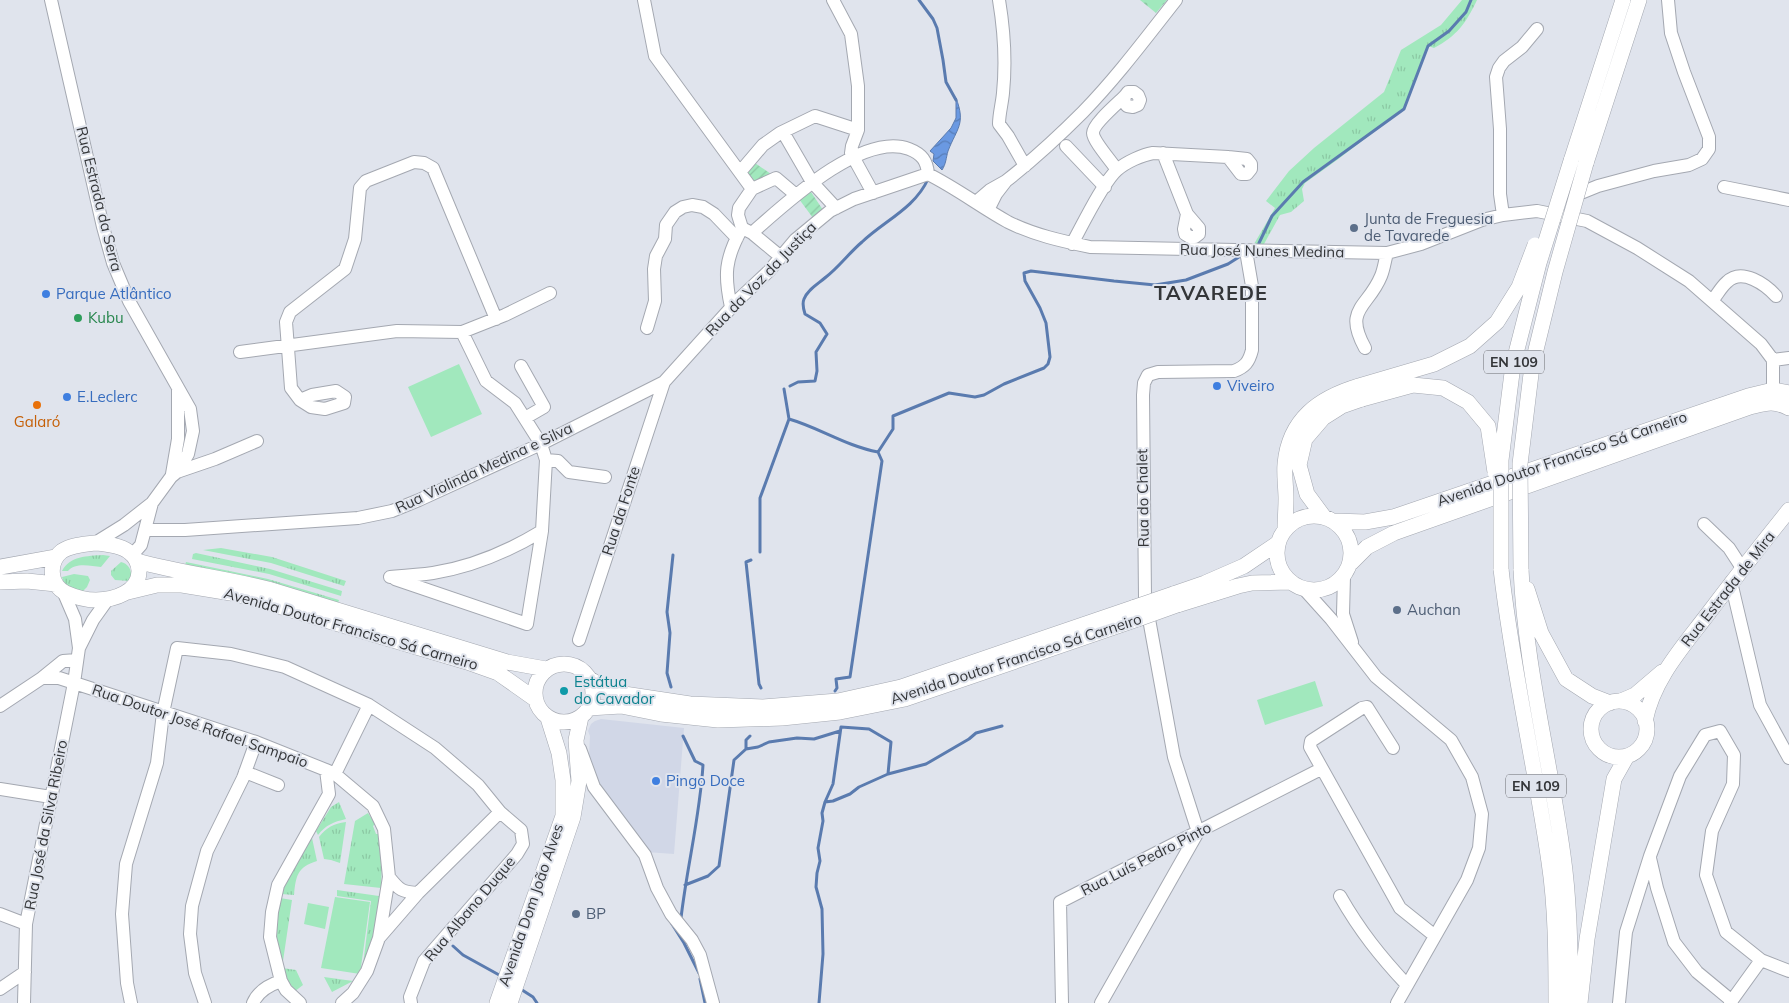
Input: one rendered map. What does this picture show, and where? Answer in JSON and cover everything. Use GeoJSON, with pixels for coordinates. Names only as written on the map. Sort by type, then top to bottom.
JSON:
{"type":"FeatureCollection","features":[{"type":"Feature","properties":{"kind":"main road","name":"EN 109"},"geometry":{"type":"LineString","coordinates":[[1556,1003],[1556,945],[1549,864],[1506,616],[1501,569],[1501,460],[1514,365],[1539,263],[1623,0]]}},
{"type":"Feature","properties":{"kind":"main road","name":"EN 109"},"geometry":{"type":"LineString","coordinates":[[1571,1003],[1570,943],[1563,856],[1523,612],[1520,464],[1532,366],[1555,272],[1586,163],[1639,0]]}},
{"type":"Feature","properties":{"kind":"main road"},"geometry":{"type":"LineString","coordinates":[[1501,521],[1488,426],[1468,402],[1443,388],[1413,385],[1360,392],[1339,393],[1318,404],[1306,415],[1288,445],[1285,463],[1281,536],[1277,554],[1278,565],[1284,574],[1298,586],[1315,590],[1336,584],[1347,570],[1352,551],[1350,539],[1343,529],[1329,519],[1307,494],[1298,465],[1305,439],[1323,418],[1360,392],[1434,364],[1470,346],[1496,322],[1519,287],[1546,216],[1563,185]]}},
{"type":"Feature","properties":{"kind":"main road","name":"Avenida Doutor Francisco Sá Carneiro"},"geometry":{"type":"LineString","coordinates":[[1329,519],[1366,522],[1393,517],[1748,396],[1773,390],[1789,392]]}},
{"type":"Feature","properties":{"kind":"main road","name":"Avenida Doutor Francisco Sá Carneiro"},"geometry":{"type":"LineString","coordinates":[[1347,570],[1367,547],[1394,533],[1740,410],[1772,402],[1789,408]]}},
{"type":"Feature","properties":{"kind":"main road","name":"Rua Estrada de Mira"},"geometry":{"type":"LineString","coordinates":[[1645,720],[1648,704],[1667,668],[1731,582],[1789,510]]}},
{"type":"Feature","properties":{"kind":"main road"},"geometry":{"type":"LineString","coordinates":[[1281,536],[1293,522],[1302,517],[1313,515],[1329,519]]}},
{"type":"Feature","properties":{"kind":"main road","name":"Avenida Doutor Francisco Sá Carneiro"},"geometry":{"type":"LineString","coordinates":[[1175,600],[1205,582],[1244,566],[1281,536]]}},
{"type":"Feature","properties":{"kind":"main road"},"geometry":{"type":"LineString","coordinates":[[0,582],[27,581],[59,588],[83,598],[108,599],[128,592],[135,585],[139,576],[139,567],[134,558],[120,548],[95,543],[72,547],[56,557],[52,566],[52,576],[59,588]]}},
{"type":"Feature","properties":{"kind":"main road"},"geometry":{"type":"LineString","coordinates":[[0,567],[56,557]]}},
{"type":"Feature","properties":{"kind":"main road","name":"Avenida Doutor Francisco Sá Carneiro"},"geometry":{"type":"LineString","coordinates":[[134,558],[159,567],[254,586],[508,662],[546,669]]}},
{"type":"Feature","properties":{"kind":"main road"},"geometry":{"type":"LineString","coordinates":[[1521,569],[1541,633],[1566,679],[1592,696],[1631,704],[1640,711],[1645,720],[1647,731],[1644,742],[1637,750],[1627,756],[1616,757],[1606,754],[1598,748],[1592,738],[1591,727],[1594,717],[1600,708],[1615,702]]}},
{"type":"Feature","properties":{"kind":"main road","name":"Avenida Doutor Francisco Sá Carneiro"},"geometry":{"type":"LineString","coordinates":[[128,592],[158,584],[182,584],[237,594],[467,662],[498,673],[535,699]]}},
{"type":"Feature","properties":{"kind":"main road","name":"Avenida Doutor Francisco Sá Carneiro"},"geometry":{"type":"LineString","coordinates":[[590,679],[601,686],[624,694],[690,704],[763,707],[838,701],[901,686],[1175,600],[1252,584],[1298,586]]}},
{"type":"Feature","properties":{"kind":"main road","name":"Avenida Doutor Francisco Sá Carneiro"},"geometry":{"type":"LineString","coordinates":[[585,712],[621,706],[661,714],[718,720],[782,718],[840,712],[905,699],[1136,613]]}},
{"type":"Feature","properties":{"kind":"main road"},"geometry":{"type":"LineString","coordinates":[[566,663],[584,671],[590,679],[593,688],[593,698],[585,712],[565,722],[548,718],[538,706],[535,699],[536,682],[546,669],[557,664],[566,663]]}},
{"type":"Feature","properties":{"kind":"main road","name":"Rua Estrada de Mira"},"geometry":{"type":"LineString","coordinates":[[1615,702],[1635,695],[1667,668]]}},
{"type":"Feature","properties":{"kind":"main road","name":"Avenida Dom João Alves"},"geometry":{"type":"LineString","coordinates":[[510,1003],[573,817],[578,781],[576,740],[585,712]]}},
{"type":"Feature","properties":{"kind":"main road","name":"Avenida Dom João Alves"},"geometry":{"type":"LineString","coordinates":[[497,1003],[563,816],[563,780],[548,718]]}},
{"type":"Feature","properties":{"kind":"main road"},"geometry":{"type":"LineString","coordinates":[[1580,1003],[1586,939],[1614,780],[1627,756]]}},
{"type":"Feature","properties":{"kind":"street","name":"Rua Estrada da Serra"},"geometry":{"type":"LineString","coordinates":[[51,0],[113,263],[129,300],[178,388],[178,439],[174,474],[152,503]]}},
{"type":"Feature","properties":{"kind":"street"},"geometry":{"type":"LineString","coordinates":[[644,0],[655,56],[752,189]]}},
{"type":"Feature","properties":{"kind":"street"},"geometry":{"type":"LineString","coordinates":[[833,0],[850,34],[858,86],[858,130],[852,146],[852,157],[873,193]]}},
{"type":"Feature","properties":{"kind":"street"},"geometry":{"type":"LineString","coordinates":[[999,0],[1002,20],[1004,70],[999,124],[1025,166]]}},
{"type":"Feature","properties":{"kind":"street"},"geometry":{"type":"LineString","coordinates":[[976,202],[1025,166],[1088,106],[1110,82],[1176,0]]}},
{"type":"Feature","properties":{"kind":"street"},"geometry":{"type":"LineString","coordinates":[[1537,211],[1598,186],[1654,171],[1688,165],[1702,159],[1709,149],[1709,137],[1671,33],[1668,0]]}},
{"type":"Feature","properties":{"kind":"street"},"geometry":{"type":"LineString","coordinates":[[1503,215],[1500,194],[1500,129],[1496,76],[1504,61],[1522,47],[1537,29]]}},
{"type":"Feature","properties":{"kind":"street"},"geometry":{"type":"LineString","coordinates":[[1117,170],[1095,140],[1093,134],[1095,127],[1125,96]]}},
{"type":"Feature","properties":{"kind":"street"},"geometry":{"type":"LineString","coordinates":[[740,172],[763,145],[783,132],[815,116],[858,130]]}},
{"type":"Feature","properties":{"kind":"street"},"geometry":{"type":"LineString","coordinates":[[783,132],[812,182],[836,208]]}},
{"type":"Feature","properties":{"kind":"street"},"geometry":{"type":"LineString","coordinates":[[1066,146],[1105,187]]}},
{"type":"Feature","properties":{"kind":"street"},"geometry":{"type":"LineString","coordinates":[[731,307],[727,289],[727,262],[744,233],[812,182],[852,157],[880,148],[904,147],[915,151],[925,159],[928,174]]}},
{"type":"Feature","properties":{"kind":"street"},"geometry":{"type":"LineString","coordinates":[[1163,153],[1187,214]]}},
{"type":"Feature","properties":{"kind":"street"},"geometry":{"type":"LineString","coordinates":[[1072,244],[1117,170],[1145,154],[1163,153],[1228,157]]}},
{"type":"Feature","properties":{"kind":"street"},"geometry":{"type":"LineString","coordinates":[[300,400],[291,388],[286,322],[290,312],[345,269],[355,239],[360,188],[366,181],[414,162],[424,163],[433,168],[496,319]]}},
{"type":"Feature","properties":{"kind":"street","name":"Rua José Nunes Medina"},"geometry":{"type":"LineString","coordinates":[[928,174],[950,185],[1010,223],[1052,240],[1090,247],[1387,253],[1421,244],[1482,220],[1503,215],[1537,211],[1586,221],[1638,248],[1688,281],[1761,344],[1773,360]]}},
{"type":"Feature","properties":{"kind":"street","name":"Rua da Voz da Justiça"},"geometry":{"type":"LineString","coordinates":[[664,382],[731,307],[769,271],[795,240],[830,211],[854,199],[928,174]]}},
{"type":"Feature","properties":{"kind":"street"},"geometry":{"type":"LineString","coordinates":[[744,233],[738,221],[739,208],[752,189],[776,178],[796,195]]}},
{"type":"Feature","properties":{"kind":"street"},"geometry":{"type":"LineString","coordinates":[[988,210],[996,194],[1006,181]]}},
{"type":"Feature","properties":{"kind":"street"},"geometry":{"type":"LineString","coordinates":[[1724,187],[1789,200]]}},
{"type":"Feature","properties":{"kind":"street"},"geometry":{"type":"LineString","coordinates":[[647,328],[654,301],[656,256],[665,239],[666,225],[675,212],[683,207],[692,205],[703,207],[781,257]]}},
{"type":"Feature","properties":{"kind":"street","name":"Rua do Chalet"},"geometry":{"type":"LineString","coordinates":[[1198,832],[1174,757],[1145,597],[1142,395],[1148,376],[1158,372],[1234,372],[1243,368],[1250,359],[1252,350],[1252,286],[1246,251]]}},
{"type":"Feature","properties":{"kind":"street"},"geometry":{"type":"LineString","coordinates":[[1365,348],[1356,326],[1357,316],[1381,277],[1387,253]]}},
{"type":"Feature","properties":{"kind":"street"},"geometry":{"type":"LineString","coordinates":[[1712,301],[1727,281],[1733,277],[1743,276],[1768,286],[1776,296]]}},
{"type":"Feature","properties":{"kind":"street"},"geometry":{"type":"LineString","coordinates":[[240,352],[397,331],[462,332],[496,319],[550,293]]}},
{"type":"Feature","properties":{"kind":"street"},"geometry":{"type":"LineString","coordinates":[[462,332],[486,381],[515,403],[541,444],[546,460],[542,531],[527,624],[390,577],[434,573],[479,561],[523,542],[542,531]]}},
{"type":"Feature","properties":{"kind":"street"},"geometry":{"type":"LineString","coordinates":[[1773,390],[1773,360],[1789,358]]}},
{"type":"Feature","properties":{"kind":"street"},"geometry":{"type":"LineString","coordinates":[[521,366],[544,407],[525,418]]}},
{"type":"Feature","properties":{"kind":"street","name":"Rua Violinda Medina e Silva"},"geometry":{"type":"LineString","coordinates":[[144,530],[185,530],[358,518],[392,511],[541,444],[664,382]]}},
{"type":"Feature","properties":{"kind":"street","name":"Rua da Fonte"},"geometry":{"type":"LineString","coordinates":[[579,640],[664,382]]}},
{"type":"Feature","properties":{"kind":"street"},"geometry":{"type":"LineString","coordinates":[[174,474],[257,441]]}},
{"type":"Feature","properties":{"kind":"street"},"geometry":{"type":"LineString","coordinates":[[546,460],[558,461],[569,472],[605,477]]}},
{"type":"Feature","properties":{"kind":"street"},"geometry":{"type":"LineString","coordinates":[[134,558],[141,546],[152,503]]}},
{"type":"Feature","properties":{"kind":"street"},"geometry":{"type":"LineString","coordinates":[[95,543],[124,525],[152,503]]}},
{"type":"Feature","properties":{"kind":"street"},"geometry":{"type":"LineString","coordinates":[[1704,524],[1729,548],[1742,568]]}},
{"type":"Feature","properties":{"kind":"street"},"geometry":{"type":"LineString","coordinates":[[1347,570],[1343,614],[1356,652]]}},
{"type":"Feature","properties":{"kind":"street"},"geometry":{"type":"LineString","coordinates":[[1731,582],[1760,705],[1789,758]]}},
{"type":"Feature","properties":{"kind":"street"},"geometry":{"type":"LineString","coordinates":[[1298,586],[1331,619],[1376,677],[1451,740],[1472,777],[1482,814],[1480,848],[1467,880],[1397,1003]]}},
{"type":"Feature","properties":{"kind":"street","name":"Rua José da Silva Ribeiro"},"geometry":{"type":"LineString","coordinates":[[24,1003],[26,924],[74,683],[78,654],[76,619],[59,588]]}},
{"type":"Feature","properties":{"kind":"street","name":"Rua José da Silva Ribeiro"},"geometry":{"type":"LineString","coordinates":[[78,654],[93,620],[108,599]]}},
{"type":"Feature","properties":{"kind":"street"},"geometry":{"type":"LineString","coordinates":[[131,1003],[126,983],[122,914],[126,864],[157,763],[163,713],[177,648],[231,654],[285,667],[369,704],[435,748],[478,785],[500,812],[418,893],[379,938],[367,970],[353,993],[342,1003]]}},
{"type":"Feature","properties":{"kind":"street"},"geometry":{"type":"LineString","coordinates":[[0,706],[42,678],[63,661],[78,654]]}},
{"type":"Feature","properties":{"kind":"street","name":"Rua Doutor José Rafael Sampaio"},"geometry":{"type":"LineString","coordinates":[[42,678],[59,678],[256,742],[330,772],[373,806],[384,829],[389,878],[379,938]]}},
{"type":"Feature","properties":{"kind":"street"},"geometry":{"type":"LineString","coordinates":[[300,1003],[286,990],[280,981],[270,937],[272,912],[278,885],[329,794],[330,772],[369,704]]}},
{"type":"Feature","properties":{"kind":"street"},"geometry":{"type":"LineString","coordinates":[[1393,748],[1367,707],[1362,708],[1311,741],[1310,747],[1400,908],[1435,936]]}},
{"type":"Feature","properties":{"kind":"street"},"geometry":{"type":"LineString","coordinates":[[1619,1003],[1626,932],[1650,856],[1680,776],[1705,735],[1720,731],[1734,755],[1733,784],[1712,831],[1706,876],[1726,932],[1761,960],[1789,971]]}},
{"type":"Feature","properties":{"kind":"street"},"geometry":{"type":"LineString","coordinates":[[576,740],[594,787],[645,855],[657,888],[671,914],[692,940],[700,955],[713,1003]]}},
{"type":"Feature","properties":{"kind":"street"},"geometry":{"type":"LineString","coordinates":[[205,1003],[195,973],[190,934],[192,906],[207,851],[245,772],[256,742]]}},
{"type":"Feature","properties":{"kind":"street","name":"Rua Luís Pedro Pinto"},"geometry":{"type":"LineString","coordinates":[[1062,1003],[1060,902],[1321,769]]}},
{"type":"Feature","properties":{"kind":"street"},"geometry":{"type":"LineString","coordinates":[[245,772],[278,785]]}},
{"type":"Feature","properties":{"kind":"street"},"geometry":{"type":"LineString","coordinates":[[0,788],[51,797]]}},
{"type":"Feature","properties":{"kind":"street","name":"Rua Albano Duque"},"geometry":{"type":"LineString","coordinates":[[411,1003],[410,997],[424,961],[517,854],[523,844],[521,830],[500,812]]}},
{"type":"Feature","properties":{"kind":"street"},"geometry":{"type":"LineString","coordinates":[[1101,1003],[1198,832]]}},
{"type":"Feature","properties":{"kind":"street"},"geometry":{"type":"LineString","coordinates":[[1650,856],[1657,888],[1674,942],[1697,972],[1731,1002],[1761,960]]}},
{"type":"Feature","properties":{"kind":"street"},"geometry":{"type":"LineString","coordinates":[[389,878],[397,888],[406,892],[418,893]]}},
{"type":"Feature","properties":{"kind":"street"},"geometry":{"type":"LineString","coordinates":[[1340,896],[1381,958],[1407,985]]}},
{"type":"Feature","properties":{"kind":"street"},"geometry":{"type":"LineString","coordinates":[[0,914],[26,924]]}},
{"type":"Feature","properties":{"kind":"street"},"geometry":{"type":"LineString","coordinates":[[0,989],[25,972]]}},
{"type":"Feature","properties":{"kind":"street"},"geometry":{"type":"LineString","coordinates":[[253,1003],[256,996],[263,990],[280,981]]}},
{"type":"Feature","properties":{"kind":"shaded area"},"geometry":{"type":"Polygon","coordinates":[[[601,719],[684,728],[674,854],[646,852],[600,792],[589,756],[590,736],[588,731],[591,724],[601,719]]]}},
{"type":"Feature","properties":{"kind":"green space"},"geometry":{"type":"Polygon","coordinates":[[[1140,0],[1167,0],[1156,13],[1140,0]]]}},
{"type":"Feature","properties":{"kind":"green space"},"geometry":{"type":"Polygon","coordinates":[[[1462,0],[1477,0],[1469,16],[1455,34],[1434,48],[1428,46],[1404,109],[1305,183],[1302,189],[1304,201],[1291,212],[1280,215],[1264,244],[1254,244],[1275,208],[1266,201],[1289,171],[1314,148],[1384,92],[1401,50],[1441,25],[1462,0]]]}},
{"type":"Feature","properties":{"kind":"green space"},"geometry":{"type":"Polygon","coordinates":[[[752,161],[771,174],[752,189],[740,172],[752,161]]]}},
{"type":"Feature","properties":{"kind":"green space"},"geometry":{"type":"Polygon","coordinates":[[[807,186],[823,210],[813,218],[796,195],[807,186]]]}},
{"type":"Feature","properties":{"kind":"green space"},"geometry":{"type":"Polygon","coordinates":[[[459,364],[482,414],[431,437],[408,387],[459,364]]]}},
{"type":"Feature","properties":{"kind":"green space"},"geometry":{"type":"Polygon","coordinates":[[[221,548],[272,557],[346,581],[344,586],[271,563],[203,550],[221,548]]]}},
{"type":"Feature","properties":{"kind":"green space"},"geometry":{"type":"Polygon","coordinates":[[[196,553],[270,569],[342,591],[341,596],[269,574],[192,559],[193,554],[196,553]]]}},
{"type":"Feature","properties":{"kind":"green space"},"geometry":{"type":"Polygon","coordinates":[[[103,555],[110,556],[101,567],[75,566],[68,571],[62,571],[65,566],[74,560],[103,555]]]}},
{"type":"Feature","properties":{"kind":"green space"},"geometry":{"type":"Polygon","coordinates":[[[121,562],[130,569],[130,581],[115,580],[111,575],[111,571],[121,562]]]}},
{"type":"Feature","properties":{"kind":"green space"},"geometry":{"type":"Polygon","coordinates":[[[186,562],[268,579],[339,600],[337,606],[184,568],[186,562]]]}},
{"type":"Feature","properties":{"kind":"green space"},"geometry":{"type":"Polygon","coordinates":[[[74,574],[88,576],[90,580],[82,592],[69,587],[63,580],[62,577],[74,574]]]}},
{"type":"Feature","properties":{"kind":"green space"},"geometry":{"type":"Polygon","coordinates":[[[1315,681],[1323,706],[1265,725],[1257,700],[1315,681]]]}},
{"type":"Feature","properties":{"kind":"green space"},"geometry":{"type":"Polygon","coordinates":[[[339,802],[346,819],[330,824],[318,835],[316,831],[331,807],[339,802]]]}},
{"type":"Feature","properties":{"kind":"green space"},"geometry":{"type":"Polygon","coordinates":[[[368,813],[375,824],[373,826],[376,834],[379,834],[382,860],[381,888],[344,884],[355,821],[368,813]]]}},
{"type":"Feature","properties":{"kind":"green space"},"geometry":{"type":"Polygon","coordinates":[[[346,822],[340,863],[324,859],[319,837],[331,826],[346,822]]]}},
{"type":"Feature","properties":{"kind":"green space"},"geometry":{"type":"Polygon","coordinates":[[[312,838],[317,861],[301,869],[297,877],[294,895],[281,894],[287,877],[312,838]]]}},
{"type":"Feature","properties":{"kind":"green space"},"geometry":{"type":"Polygon","coordinates":[[[337,890],[379,896],[372,950],[362,973],[371,901],[337,896],[337,890]]]}},
{"type":"Feature","properties":{"kind":"green space"},"geometry":{"type":"Polygon","coordinates":[[[335,897],[370,902],[360,974],[321,968],[335,897]]]}},
{"type":"Feature","properties":{"kind":"green space"},"geometry":{"type":"Polygon","coordinates":[[[280,898],[292,900],[283,961],[279,958],[276,928],[280,898]]]}},
{"type":"Feature","properties":{"kind":"green space"},"geometry":{"type":"Polygon","coordinates":[[[308,903],[329,907],[325,929],[304,924],[308,903]]]}},
{"type":"Feature","properties":{"kind":"green space"},"geometry":{"type":"Polygon","coordinates":[[[282,968],[296,970],[303,985],[294,992],[289,986],[282,968]]]}},
{"type":"Feature","properties":{"kind":"green space"},"geometry":{"type":"Polygon","coordinates":[[[324,977],[353,981],[332,992],[324,977]]]}},
{"type":"Feature","properties":{"kind":"water"},"geometry":{"type":"Polygon","coordinates":[[[956,98],[960,114],[959,126],[942,170],[933,161],[934,154],[930,151],[951,128],[956,118],[956,98]]]}},
{"type":"Feature","properties":{"kind":"waterway"},"geometry":{"type":"LineString","coordinates":[[919,0],[933,19],[937,28],[946,82],[956,100]]}},
{"type":"Feature","properties":{"kind":"waterway"},"geometry":{"type":"LineString","coordinates":[[1259,243],[1272,216],[1303,182],[1404,109],[1428,46],[1449,31],[1466,12],[1471,0]]}},
{"type":"Feature","properties":{"kind":"waterway"},"geometry":{"type":"LineString","coordinates":[[790,386],[798,382],[815,381],[817,371],[816,352],[827,334],[820,323],[805,314],[803,301],[806,295],[871,234],[907,206],[928,179]]}},
{"type":"Feature","properties":{"kind":"waterway"},"geometry":{"type":"LineString","coordinates":[[878,452],[893,429],[893,416],[949,393],[975,397],[984,395],[1004,384],[1044,368],[1048,364],[1050,357],[1046,323],[1025,281],[1024,273],[1031,271],[1155,285],[1186,280],[1228,264],[1239,257]]}},
{"type":"Feature","properties":{"kind":"waterway"},"geometry":{"type":"LineString","coordinates":[[784,389],[789,419],[855,446],[878,452],[882,461],[850,677],[836,679],[837,688],[835,691]]}},
{"type":"Feature","properties":{"kind":"waterway"},"geometry":{"type":"LineString","coordinates":[[760,552],[760,498],[789,419]]}},
{"type":"Feature","properties":{"kind":"waterway"},"geometry":{"type":"LineString","coordinates":[[671,687],[667,673],[670,633],[667,612],[673,555]]}},
{"type":"Feature","properties":{"kind":"waterway"},"geometry":{"type":"LineString","coordinates":[[751,560],[746,562],[759,684],[761,688]]}},
{"type":"Feature","properties":{"kind":"waterway"},"geometry":{"type":"LineString","coordinates":[[825,802],[850,794],[859,787],[888,774],[926,764],[976,733],[1002,726]]}},
{"type":"Feature","properties":{"kind":"waterway"},"geometry":{"type":"LineString","coordinates":[[819,1003],[823,954],[822,909],[816,887],[820,861],[818,848],[823,821],[822,813],[833,784],[841,727],[869,729],[891,742],[888,774]]}},
{"type":"Feature","properties":{"kind":"waterway"},"geometry":{"type":"LineString","coordinates":[[685,885],[708,876],[719,866],[734,760],[746,749],[758,747],[769,742],[797,738],[814,739],[840,731]]}},
{"type":"Feature","properties":{"kind":"waterway"},"geometry":{"type":"LineString","coordinates":[[681,918],[703,765],[695,761],[683,736]]}},
{"type":"Feature","properties":{"kind":"waterway"},"geometry":{"type":"LineString","coordinates":[[746,749],[746,740],[750,736]]}},
{"type":"Feature","properties":{"kind":"waterway"},"geometry":{"type":"LineString","coordinates":[[672,924],[699,973]]}},
{"type":"Feature","properties":{"kind":"waterway"},"geometry":{"type":"LineString","coordinates":[[453,946],[463,955],[501,976]]}},
{"type":"Feature","properties":{"kind":"waterway"},"geometry":{"type":"LineString","coordinates":[[700,979],[705,1003]]}},
{"type":"Feature","properties":{"kind":"waterway"},"geometry":{"type":"LineString","coordinates":[[519,988],[533,997],[537,1003]]}},
{"type":"Feature","properties":{"kind":"place","name":"Junta de Freguesia de Tavarede"},"geometry":{"type":"Point","coordinates":[1354,228]}},
{"type":"Feature","properties":{"kind":"place","name":"Parque Atlântico"},"geometry":{"type":"Point","coordinates":[46,294]}},
{"type":"Feature","properties":{"kind":"place","name":"Kubu"},"geometry":{"type":"Point","coordinates":[78,318]}},
{"type":"Feature","properties":{"kind":"place","name":"Viveiro"},"geometry":{"type":"Point","coordinates":[1217,386]}},
{"type":"Feature","properties":{"kind":"place","name":"E.Leclerc"},"geometry":{"type":"Point","coordinates":[67,397]}},
{"type":"Feature","properties":{"kind":"place","name":"Galaró"},"geometry":{"type":"Point","coordinates":[37,405]}},
{"type":"Feature","properties":{"kind":"place","name":"Auchan"},"geometry":{"type":"Point","coordinates":[1397,610]}},
{"type":"Feature","properties":{"kind":"place","name":"Estátua do Cavador"},"geometry":{"type":"Point","coordinates":[564,691]}},
{"type":"Feature","properties":{"kind":"place","name":"Pingo Doce"},"geometry":{"type":"Point","coordinates":[656,781]}},
{"type":"Feature","properties":{"kind":"place","name":"BP"},"geometry":{"type":"Point","coordinates":[576,914]}},
{"type":"Feature","properties":{"kind":"district","name":"TAVAREDE"},"geometry":{"type":"Point","coordinates":[1211,293]}}]}
